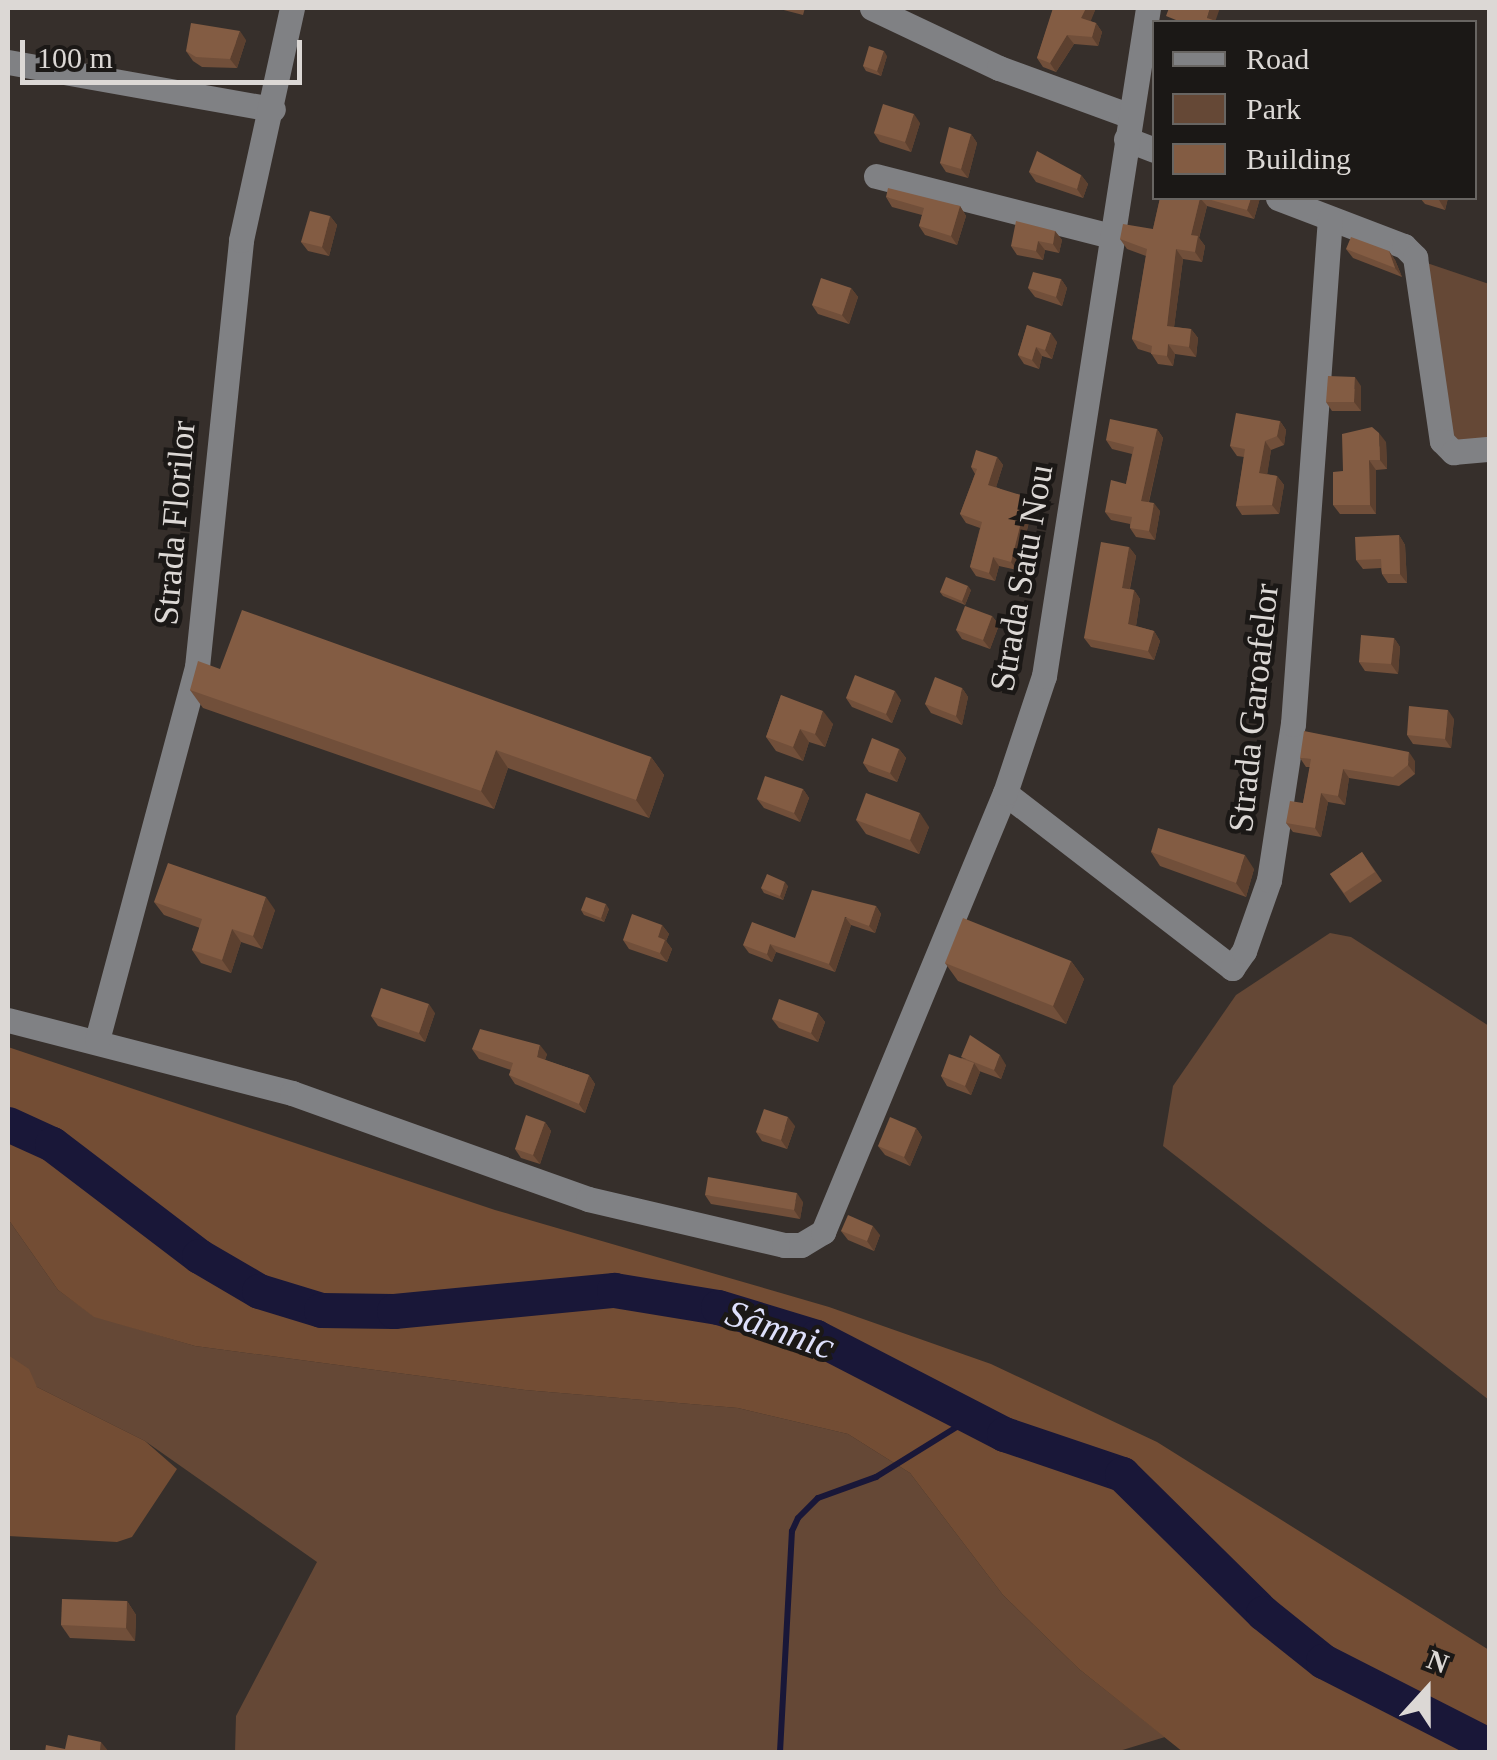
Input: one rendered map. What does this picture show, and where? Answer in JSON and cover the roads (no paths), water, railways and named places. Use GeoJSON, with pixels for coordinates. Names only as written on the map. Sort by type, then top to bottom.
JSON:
{"type":"FeatureCollection","features":[{"type":"Feature","properties":{"kind":"street","name":"Strada Florilor"},"geometry":{"type":"LineString","coordinates":[[97,1040],[197,667],[241,240],[273,109],[292,8]]}},
{"type":"Feature","properties":{"kind":"street"},"geometry":{"type":"LineString","coordinates":[[872,8],[1128,128],[1152,148]]}},
{"type":"Feature","properties":{"kind":"street","name":"Strada Satu Nou"},"geometry":{"type":"LineString","coordinates":[[97,1040],[292,1093],[588,1199],[784,1245],[813,1240],[836,1208],[1005,793],[1053,637],[1148,8]]}},
{"type":"Feature","properties":{"kind":"street"},"geometry":{"type":"LineString","coordinates":[[8,62],[273,109]]}},
{"type":"Feature","properties":{"kind":"street"},"geometry":{"type":"LineString","coordinates":[[876,176],[1112,236]]}},
{"type":"Feature","properties":{"kind":"street"},"geometry":{"type":"LineString","coordinates":[[1283,200],[1415,257],[1442,441],[1453,452],[1490,450]]}},
{"type":"Feature","properties":{"kind":"street","name":"Strada Garoafelor"},"geometry":{"type":"LineString","coordinates":[[1005,793],[1232,968],[1244,952],[1269,880],[1292,724],[1330,218]]}},
{"type":"Feature","properties":{"kind":"street"},"geometry":{"type":"LineString","coordinates":[[8,1020],[97,1040]]}},
{"type":"Feature","properties":{"kind":"waterway","name":"Sâmnic"},"geometry":{"type":"LineString","coordinates":[[8,1124],[52,1144],[199,1256],[259,1291],[321,1310],[394,1311],[614,1290],[718,1307],[816,1337],[1004,1434],[1122,1474],[1263,1613],[1323,1661],[1490,1746]]}},
{"type":"Feature","properties":{"kind":"waterway"},"geometry":{"type":"LineString","coordinates":[[780,1752],[792,1531],[798,1518],[818,1498],[876,1477],[971,1418]]}}]}
